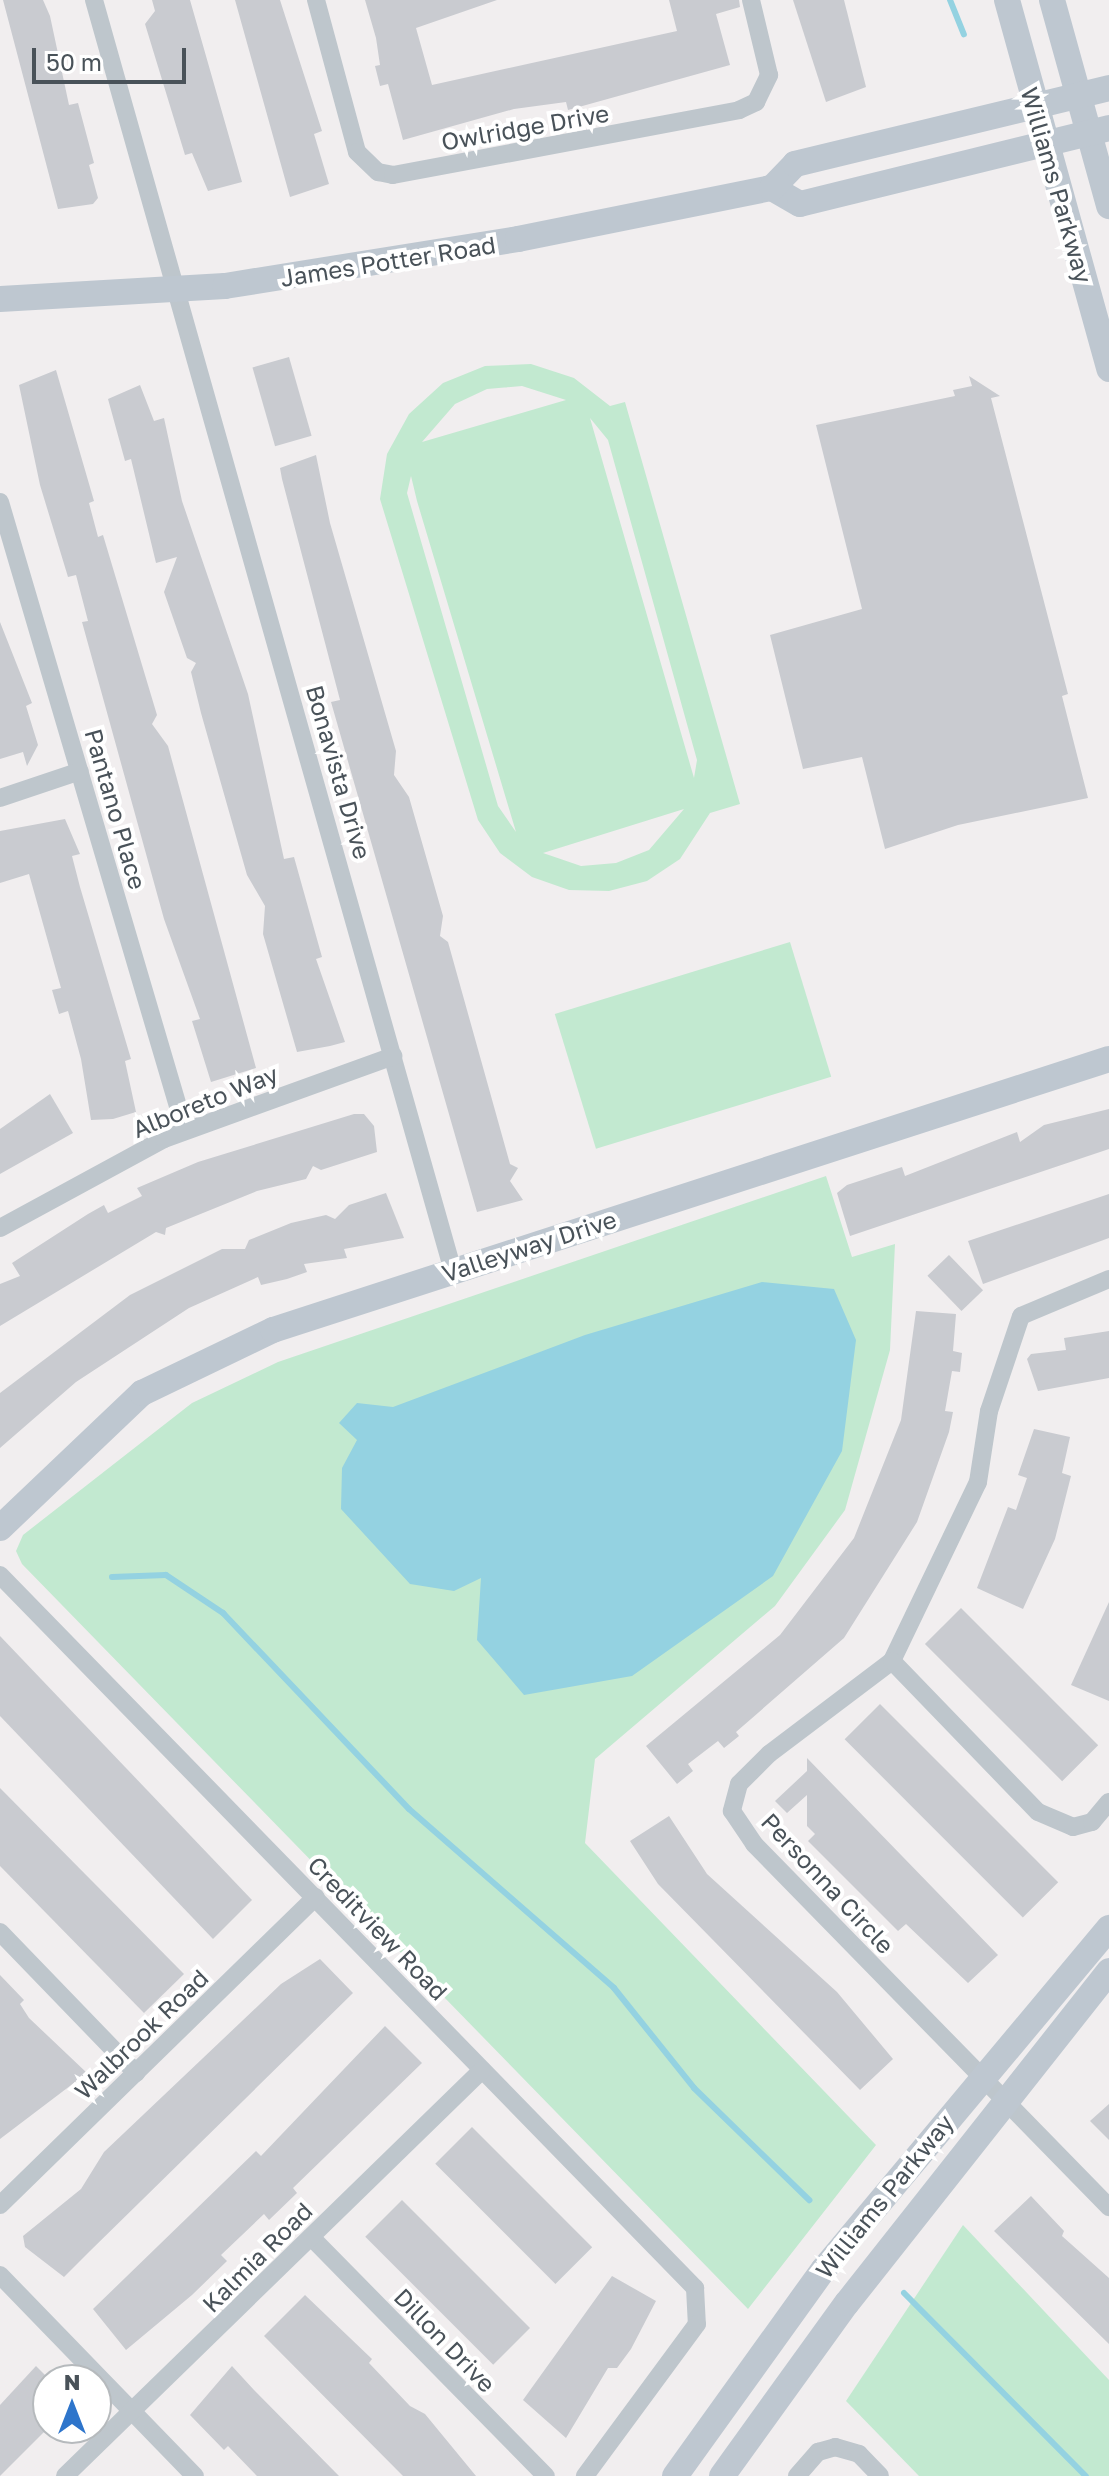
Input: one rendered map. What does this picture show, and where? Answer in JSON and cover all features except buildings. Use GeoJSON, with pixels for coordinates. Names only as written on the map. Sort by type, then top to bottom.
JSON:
{"type":"FeatureCollection","features":[{"type":"Feature","properties":{"kind":"main road","name":"Williams Parkway"},"geometry":{"type":"LineString","coordinates":[[1007,0],[1109,369]]}},
{"type":"Feature","properties":{"kind":"main road","name":"Williams Parkway"},"geometry":{"type":"LineString","coordinates":[[1052,0],[1079,97],[1099,130],[1109,206]]}},
{"type":"Feature","properties":{"kind":"main road","name":"James Potter Road"},"geometry":{"type":"LineString","coordinates":[[0,299],[179,287],[395,263],[772,188],[795,164],[1109,88]]}},
{"type":"Feature","properties":{"kind":"main road"},"geometry":{"type":"LineString","coordinates":[[772,188],[800,204],[1046,146],[1099,130]]}},
{"type":"Feature","properties":{"kind":"main road","name":"Valleyway Drive"},"geometry":{"type":"LineString","coordinates":[[0,1528],[142,1393],[273,1330],[1109,1059]]}},
{"type":"Feature","properties":{"kind":"main road","name":"Williams Parkway"},"geometry":{"type":"LineString","coordinates":[[675,2476],[780,2325],[980,2077],[1109,1928]]}},
{"type":"Feature","properties":{"kind":"main road","name":"Williams Parkway"},"geometry":{"type":"LineString","coordinates":[[722,2476],[1005,2102],[1109,1971]]}},
{"type":"Feature","properties":{"kind":"street","name":"Bonavista Drive"},"geometry":{"type":"LineString","coordinates":[[94,0],[179,287],[453,1271]]}},
{"type":"Feature","properties":{"kind":"street","name":"Owlridge Drive"},"geometry":{"type":"LineString","coordinates":[[316,0],[357,152],[378,172],[393,175],[739,110],[756,102],[769,75],[751,0]]}},
{"type":"Feature","properties":{"kind":"street","name":"Pantano Place"},"geometry":{"type":"LineString","coordinates":[[0,502],[185,1130]]}},
{"type":"Feature","properties":{"kind":"street"},"geometry":{"type":"LineString","coordinates":[[0,798],[80,771]]}},
{"type":"Feature","properties":{"kind":"street","name":"Alboreto Way"},"geometry":{"type":"LineString","coordinates":[[0,1228],[185,1130],[393,1056]]}},
{"type":"Feature","properties":{"kind":"street","name":"Personna Circle"},"geometry":{"type":"LineString","coordinates":[[1109,1279],[1021,1316],[989,1411],[978,1482],[892,1661],[769,1754],[739,1784],[732,1811],[754,1844],[1109,2207]]}},
{"type":"Feature","properties":{"kind":"street","name":"Creditview Road"},"geometry":{"type":"LineString","coordinates":[[0,1575],[695,2288],[697,2324],[585,2476]]}},
{"type":"Feature","properties":{"kind":"street"},"geometry":{"type":"LineString","coordinates":[[892,1661],[1038,1812],[1073,1827],[1092,1822],[1109,1802]]}},
{"type":"Feature","properties":{"kind":"street","name":"Walbrook Road"},"geometry":{"type":"LineString","coordinates":[[0,2205],[316,1897]]}},
{"type":"Feature","properties":{"kind":"street"},"geometry":{"type":"LineString","coordinates":[[0,1932],[136,2073]]}},
{"type":"Feature","properties":{"kind":"street","name":"Kalmia Road"},"geometry":{"type":"LineString","coordinates":[[65,2476],[482,2070]]}},
{"type":"Feature","properties":{"kind":"street","name":"Dillon Drive"},"geometry":{"type":"LineString","coordinates":[[311,2237],[546,2476]]}},
{"type":"Feature","properties":{"kind":"street"},"geometry":{"type":"LineString","coordinates":[[0,2275],[195,2476]]}},
{"type":"Feature","properties":{"kind":"street"},"geometry":{"type":"LineString","coordinates":[[797,2476],[818,2452],[835,2447],[859,2454],[880,2476]]}},
{"type":"Feature","properties":{"kind":"green space"},"geometry":{"type":"Polygon","coordinates":[[[531,364],[574,378],[610,406],[625,402],[740,804],[710,813],[680,859],[647,881],[609,891],[569,890],[532,877],[500,853],[478,820],[380,499],[387,454],[409,414],[443,383],[485,366],[531,364]],[[522,386],[487,389],[455,404],[422,442],[566,400],[522,386]],[[590,418],[694,778],[697,760],[608,440],[590,418]],[[411,476],[407,493],[498,806],[516,832],[411,476]],[[684,809],[543,853],[581,866],[616,863],[649,850],[684,809]]]}},
{"type":"Feature","properties":{"kind":"green space"},"geometry":{"type":"Polygon","coordinates":[[[790,942],[831,1077],[596,1149],[555,1014],[790,942]]]}},
{"type":"Feature","properties":{"kind":"green space"},"geometry":{"type":"Polygon","coordinates":[[[826,1176],[852,1257],[895,1244],[890,1350],[845,1510],[775,1606],[595,1759],[585,1843],[876,2145],[748,2309],[22,1564],[16,1551],[23,1535],[192,1403],[278,1362],[826,1176]]]}},
{"type":"Feature","properties":{"kind":"green space"},"geometry":{"type":"Polygon","coordinates":[[[963,2225],[1109,2380],[1109,2476],[919,2476],[846,2401],[963,2225]]]}},
{"type":"Feature","properties":{"kind":"water"},"geometry":{"type":"Polygon","coordinates":[[[762,1282],[834,1289],[856,1340],[842,1451],[773,1576],[632,1676],[524,1695],[477,1640],[481,1578],[454,1591],[410,1584],[341,1509],[342,1468],[357,1440],[339,1423],[357,1403],[393,1407],[585,1335],[762,1282]]]}},
{"type":"Feature","properties":{"kind":"waterway"},"geometry":{"type":"LineString","coordinates":[[950,0],[964,34]]}},
{"type":"Feature","properties":{"kind":"waterway"},"geometry":{"type":"LineString","coordinates":[[112,1577],[166,1575],[223,1613],[409,1809],[614,1988],[694,2088],[809,2200]]}},
{"type":"Feature","properties":{"kind":"waterway"},"geometry":{"type":"LineString","coordinates":[[904,2293],[1086,2476]]}}]}
